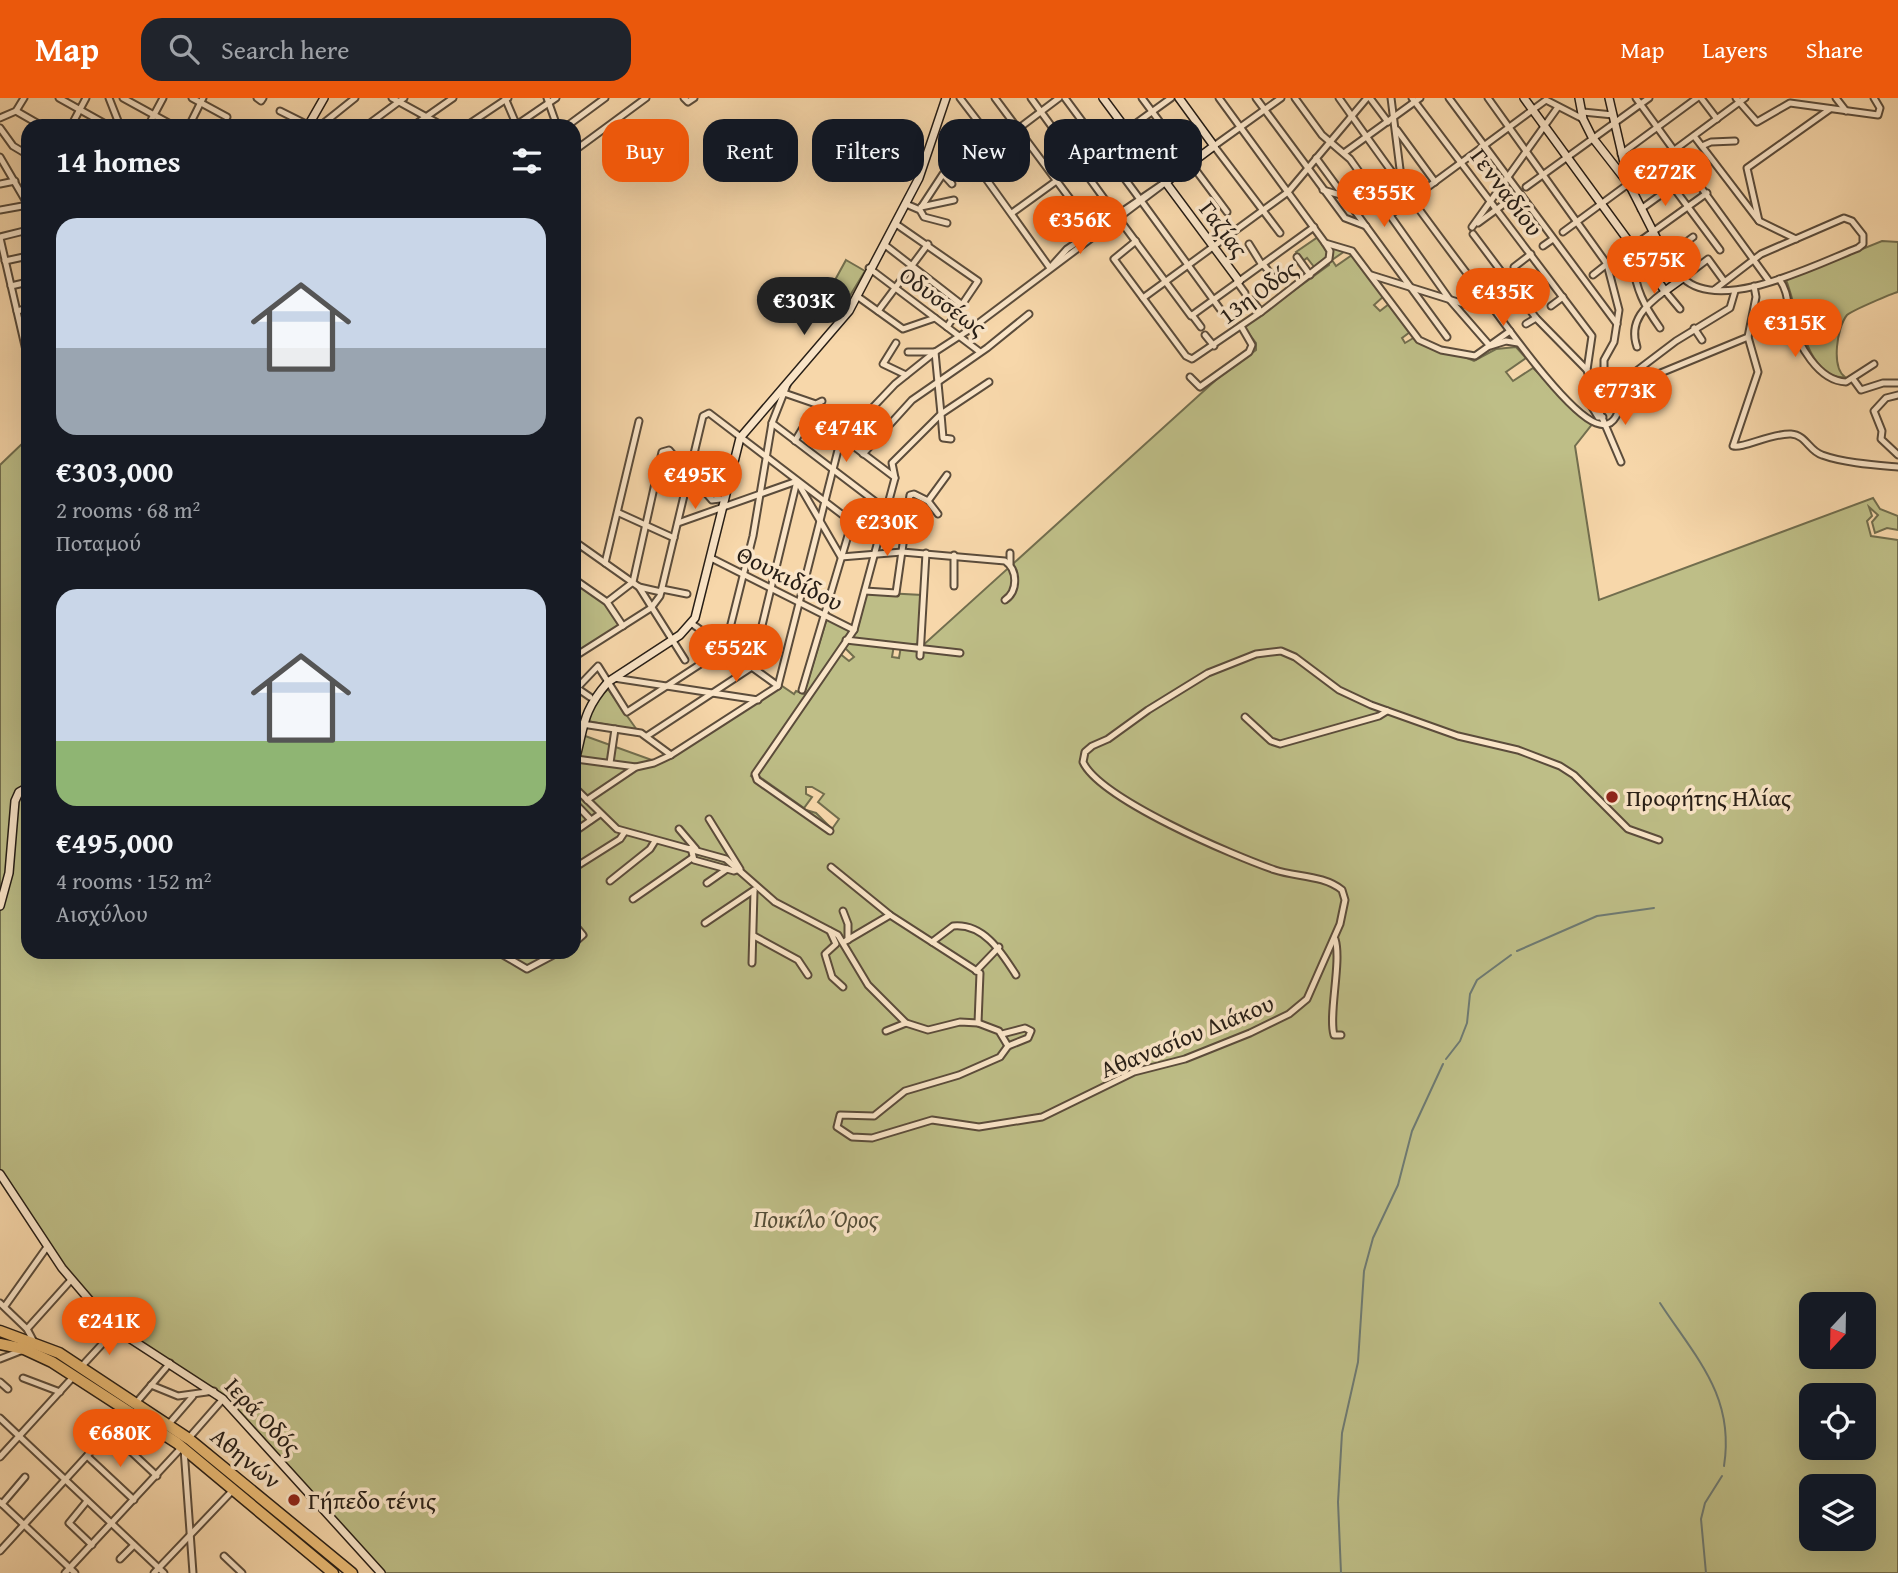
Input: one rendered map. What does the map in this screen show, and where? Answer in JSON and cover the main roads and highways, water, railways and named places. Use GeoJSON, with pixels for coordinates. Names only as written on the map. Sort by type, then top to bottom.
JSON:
{"type":"FeatureCollection","features":[{"type":"Feature","properties":{"kind":"highway","name":"Αθηνών"},"geometry":{"type":"LineString","coordinates":[[0,1332],[34,1342],[81,1367],[132,1407],[186,1443],[352,1573]]}},
{"type":"Feature","properties":{"kind":"highway","name":"Αθηνών"},"geometry":{"type":"LineString","coordinates":[[0,1344],[24,1349],[168,1425],[234,1489],[333,1573]]}},
{"type":"Feature","properties":{"kind":"waterway"},"geometry":{"type":"LineString","coordinates":[[1517,951],[1597,916],[1654,908]]}},
{"type":"Feature","properties":{"kind":"waterway"},"geometry":{"type":"LineString","coordinates":[[1446,1059],[1460,1041],[1467,1023],[1470,994],[1477,980],[1511,955]]}},
{"type":"Feature","properties":{"kind":"waterway"},"geometry":{"type":"LineString","coordinates":[[1341,1573],[1338,1502],[1342,1433],[1358,1362],[1364,1271],[1373,1238],[1398,1185],[1412,1131],[1443,1064]]}},
{"type":"Feature","properties":{"kind":"waterway"},"geometry":{"type":"LineString","coordinates":[[1660,1303],[1699,1360],[1718,1398],[1726,1441],[1724,1466]]}},
{"type":"Feature","properties":{"kind":"waterway"},"geometry":{"type":"LineString","coordinates":[[1706,1573],[1701,1519],[1705,1503],[1722,1476]]}},
{"type":"Feature","properties":{"kind":"place","name":"Προφήτης Ηλίας"},"geometry":{"type":"Point","coordinates":[1612,797]}},
{"type":"Feature","properties":{"kind":"place","name":"Γήπεδο τένις"},"geometry":{"type":"Point","coordinates":[294,1500]}},
{"type":"Feature","properties":{"kind":"park label","name":"Ποικίλο Όρος"},"geometry":{"type":"Point","coordinates":[816,1218]}}]}
